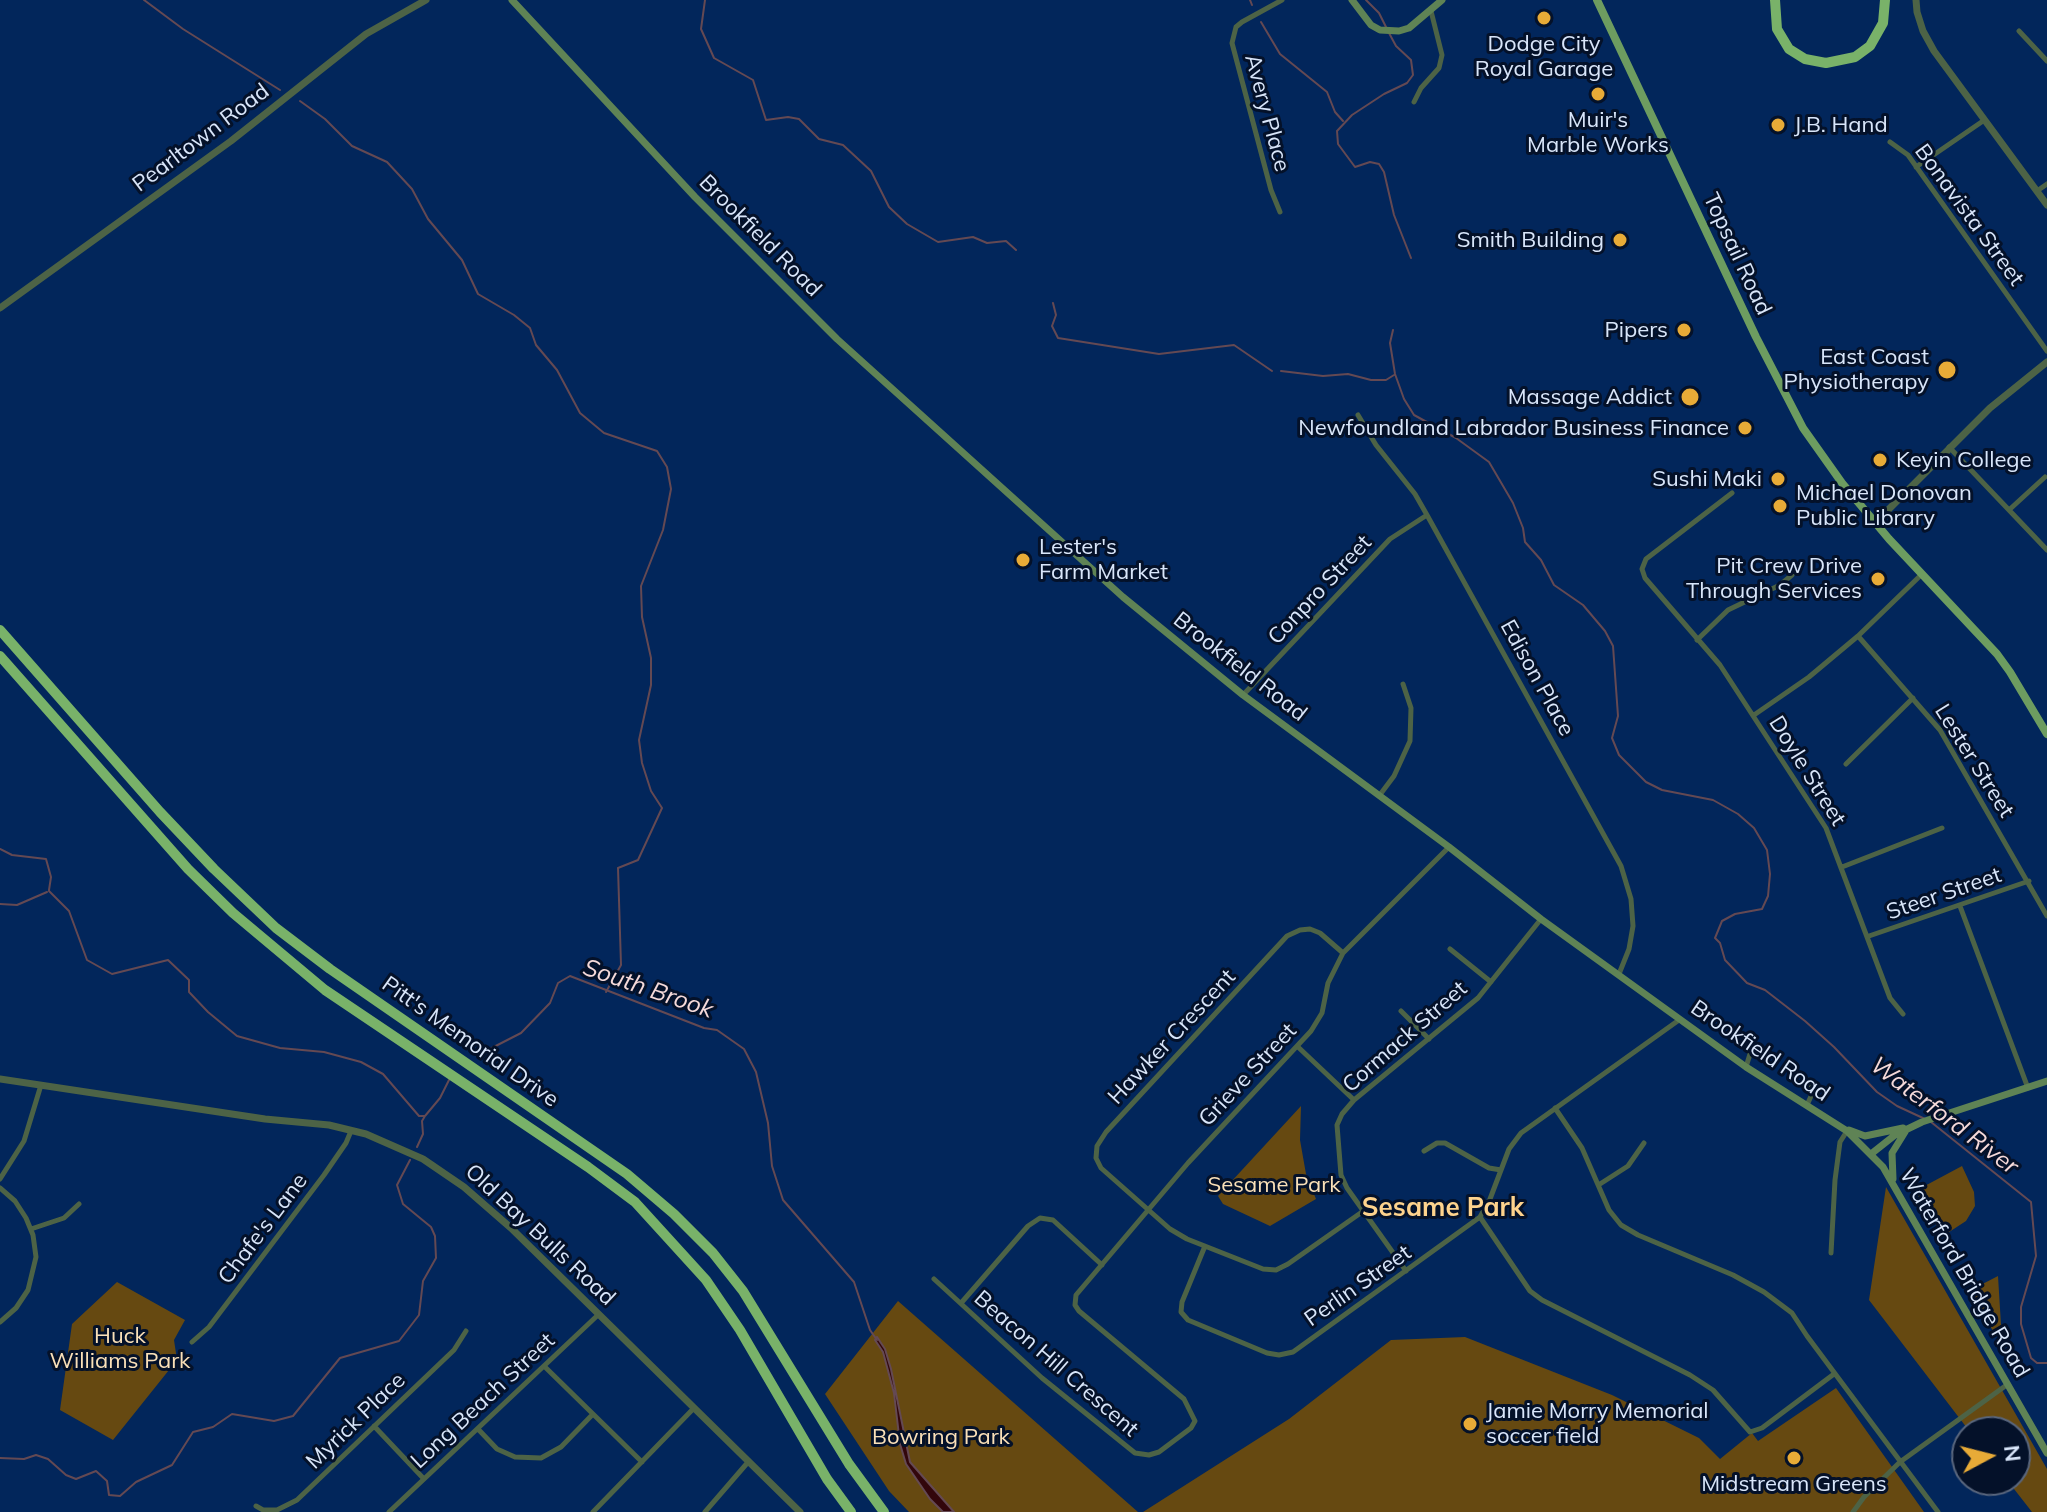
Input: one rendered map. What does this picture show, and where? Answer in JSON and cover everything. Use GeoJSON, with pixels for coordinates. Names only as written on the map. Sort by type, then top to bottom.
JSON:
{"type":"FeatureCollection","features":[{"type":"Feature","properties":{"kind":"highway"},"geometry":{"type":"LineString","coordinates":[[1775,0],[1777,29],[1789,49],[1805,59],[1826,63],[1855,57],[1870,46],[1883,23],[1885,0]]}},
{"type":"Feature","properties":{"kind":"highway","name":"Pitt's Memorial Drive"},"geometry":{"type":"LineString","coordinates":[[0,630],[160,812],[276,928],[330,969],[627,1174],[674,1214],[713,1253],[743,1291],[849,1464],[884,1512]]}},
{"type":"Feature","properties":{"kind":"highway","name":"Pitt's Memorial Drive"},"geometry":{"type":"LineString","coordinates":[[0,656],[188,869],[233,913],[325,990],[623,1193],[670,1238],[706,1280],[740,1330],[827,1479],[851,1512]]}},
{"type":"Feature","properties":{"kind":"main road","name":"Brookfield Road"},"geometry":{"type":"LineString","coordinates":[[512,0],[695,197],[837,339],[1123,597],[1243,695],[1541,919],[1746,1067],[1845,1130],[1871,1154]]}},
{"type":"Feature","properties":{"kind":"main road"},"geometry":{"type":"LineString","coordinates":[[1352,0],[1371,25],[1380,30],[1399,31],[1409,28],[1442,0]]}},
{"type":"Feature","properties":{"kind":"main road","name":"Topsail Road"},"geometry":{"type":"LineString","coordinates":[[1597,0],[1789,404],[1833,471],[2010,672],[2047,734]]}},
{"type":"Feature","properties":{"kind":"main road"},"geometry":{"type":"LineString","coordinates":[[1871,1154],[1909,1127],[2047,1081]]}},
{"type":"Feature","properties":{"kind":"main road"},"geometry":{"type":"LineString","coordinates":[[1845,1130],[1865,1136],[1909,1127]]}},
{"type":"Feature","properties":{"kind":"main road"},"geometry":{"type":"LineString","coordinates":[[1896,1188],[1892,1153],[1909,1127]]}},
{"type":"Feature","properties":{"kind":"main road","name":"Waterford Bridge Road"},"geometry":{"type":"LineString","coordinates":[[1871,1154],[1896,1188],[2047,1453]]}},
{"type":"Feature","properties":{"kind":"street","name":"Pearltown Road"},"geometry":{"type":"LineString","coordinates":[[0,308],[231,141],[366,34],[426,0]]}},
{"type":"Feature","properties":{"kind":"street","name":"Avery Place"},"geometry":{"type":"LineString","coordinates":[[1280,212],[1271,190],[1232,43],[1236,27],[1282,0]]}},
{"type":"Feature","properties":{"kind":"street"},"geometry":{"type":"LineString","coordinates":[[1916,0],[1923,31],[1934,51],[2047,205]]}},
{"type":"Feature","properties":{"kind":"street"},"geometry":{"type":"LineString","coordinates":[[1414,102],[1421,88],[1439,68],[1442,55],[1431,11]]}},
{"type":"Feature","properties":{"kind":"street"},"geometry":{"type":"LineString","coordinates":[[2019,31],[2047,61]]}},
{"type":"Feature","properties":{"kind":"street"},"geometry":{"type":"LineString","coordinates":[[1916,167],[1983,121]]}},
{"type":"Feature","properties":{"kind":"street","name":"Bonavista Street"},"geometry":{"type":"LineString","coordinates":[[1890,142],[1901,148],[1916,167],[2047,351]]}},
{"type":"Feature","properties":{"kind":"street"},"geometry":{"type":"LineString","coordinates":[[2037,191],[2047,184]]}},
{"type":"Feature","properties":{"kind":"street"},"geometry":{"type":"LineString","coordinates":[[1876,522],[1990,408],[2047,362]]}},
{"type":"Feature","properties":{"kind":"street","name":"Edison Place"},"geometry":{"type":"LineString","coordinates":[[1358,415],[1376,445],[1415,494],[1624,874],[1631,899],[1633,926],[1629,949],[1619,974]]}},
{"type":"Feature","properties":{"kind":"street"},"geometry":{"type":"LineString","coordinates":[[1949,447],[2047,550]]}},
{"type":"Feature","properties":{"kind":"street"},"geometry":{"type":"LineString","coordinates":[[2009,510],[2045,477]]}},
{"type":"Feature","properties":{"kind":"street","name":"Doyle Street"},"geometry":{"type":"LineString","coordinates":[[1732,493],[1646,559],[1642,569],[1651,588],[1720,665],[1826,828],[1890,998],[1903,1014]]}},
{"type":"Feature","properties":{"kind":"street","name":"Conpro Street"},"geometry":{"type":"LineString","coordinates":[[1243,695],[1390,539],[1427,515]]}},
{"type":"Feature","properties":{"kind":"street"},"geometry":{"type":"LineString","coordinates":[[1697,640],[1728,610],[1780,585],[1792,575],[1796,565]]}},
{"type":"Feature","properties":{"kind":"street"},"geometry":{"type":"LineString","coordinates":[[1754,715],[1809,677],[1858,636],[1922,574]]}},
{"type":"Feature","properties":{"kind":"street","name":"Lester Street"},"geometry":{"type":"LineString","coordinates":[[1858,636],[1940,730],[2047,916]]}},
{"type":"Feature","properties":{"kind":"street"},"geometry":{"type":"LineString","coordinates":[[1379,797],[1394,776],[1410,741],[1411,708],[1403,684]]}},
{"type":"Feature","properties":{"kind":"street"},"geometry":{"type":"LineString","coordinates":[[1846,764],[1913,698]]}},
{"type":"Feature","properties":{"kind":"street"},"geometry":{"type":"LineString","coordinates":[[1842,867],[1942,828]]}},
{"type":"Feature","properties":{"kind":"street","name":"Grieve Street"},"geometry":{"type":"LineString","coordinates":[[1150,1210],[1188,1163],[1297,1046],[1322,1013],[1328,983],[1343,953],[1449,847]]}},
{"type":"Feature","properties":{"kind":"street","name":"Steer Street"},"geometry":{"type":"LineString","coordinates":[[1869,936],[2029,881]]}},
{"type":"Feature","properties":{"kind":"street"},"geometry":{"type":"LineString","coordinates":[[1960,906],[2028,1088]]}},
{"type":"Feature","properties":{"kind":"street","name":"Cormack Street"},"geometry":{"type":"LineString","coordinates":[[1406,1271],[1362,1212],[1341,1175],[1337,1125],[1354,1100],[1478,998],[1541,919]]}},
{"type":"Feature","properties":{"kind":"street","name":"Hawker Crescent"},"geometry":{"type":"LineString","coordinates":[[1150,1210],[1101,1168],[1096,1158],[1097,1146],[1106,1132],[1287,936],[1310,929],[1320,933],[1343,953]]}},
{"type":"Feature","properties":{"kind":"street"},"geometry":{"type":"LineString","coordinates":[[1450,949],[1491,982]]}},
{"type":"Feature","properties":{"kind":"street"},"geometry":{"type":"LineString","coordinates":[[1401,1011],[1429,1039]]}},
{"type":"Feature","properties":{"kind":"street","name":"Perlin Street"},"geometry":{"type":"LineString","coordinates":[[1205,1246],[1182,1302],[1181,1312],[1188,1320],[1267,1353],[1279,1355],[1293,1352],[1480,1217],[1509,1149],[1521,1133],[1679,1020]]}},
{"type":"Feature","properties":{"kind":"street"},"geometry":{"type":"LineString","coordinates":[[1746,1067],[1750,1054],[1747,1039]]}},
{"type":"Feature","properties":{"kind":"street"},"geometry":{"type":"LineString","coordinates":[[1297,1046],[1354,1100]]}},
{"type":"Feature","properties":{"kind":"street","name":"Old Bay Bulls Road"},"geometry":{"type":"LineString","coordinates":[[0,1079],[265,1119],[329,1125],[352,1130],[423,1159],[464,1187],[499,1217],[800,1512]]}},
{"type":"Feature","properties":{"kind":"street"},"geometry":{"type":"LineString","coordinates":[[1807,1105],[1812,1094],[1809,1080]]}},
{"type":"Feature","properties":{"kind":"street"},"geometry":{"type":"LineString","coordinates":[[0,1179],[24,1141],[41,1085]]}},
{"type":"Feature","properties":{"kind":"street"},"geometry":{"type":"LineString","coordinates":[[1555,1108],[1577,1140],[1600,1184],[1609,1210],[1621,1225],[1733,1275],[1764,1292],[1792,1313],[1938,1512]]}},
{"type":"Feature","properties":{"kind":"street","name":"Chafe's Lane"},"geometry":{"type":"LineString","coordinates":[[192,1342],[209,1327],[314,1188],[352,1130]]}},
{"type":"Feature","properties":{"kind":"street"},"geometry":{"type":"LineString","coordinates":[[1831,1253],[1835,1180],[1840,1142],[1845,1130]]}},
{"type":"Feature","properties":{"kind":"street"},"geometry":{"type":"LineString","coordinates":[[1424,1151],[1437,1143],[1445,1143],[1489,1168],[1501,1170]]}},
{"type":"Feature","properties":{"kind":"street"},"geometry":{"type":"LineString","coordinates":[[1600,1184],[1628,1166],[1644,1143]]}},
{"type":"Feature","properties":{"kind":"street"},"geometry":{"type":"LineString","coordinates":[[0,1188],[19,1206],[31,1229],[36,1249],[33,1277],[20,1302],[0,1322]]}},
{"type":"Feature","properties":{"kind":"street"},"geometry":{"type":"LineString","coordinates":[[31,1229],[64,1218],[79,1204]]}},
{"type":"Feature","properties":{"kind":"street"},"geometry":{"type":"LineString","coordinates":[[1150,1210],[1170,1229],[1205,1246],[1263,1269],[1276,1270],[1362,1212]]}},
{"type":"Feature","properties":{"kind":"street","name":"Beacon Hill Crescent"},"geometry":{"type":"LineString","coordinates":[[934,1279],[1042,1378],[1131,1451],[1141,1455],[1155,1453],[1191,1428],[1195,1421],[1193,1413],[1184,1399],[1077,1308],[1075,1300],[1078,1291],[1150,1210]]}},
{"type":"Feature","properties":{"kind":"street"},"geometry":{"type":"LineString","coordinates":[[1480,1217],[1530,1291],[1690,1375],[1713,1390],[1750,1432],[1834,1374]]}},
{"type":"Feature","properties":{"kind":"street"},"geometry":{"type":"LineString","coordinates":[[962,1302],[1028,1226],[1040,1218],[1053,1220],[1102,1265]]}},
{"type":"Feature","properties":{"kind":"street","name":"Long Beach Street"},"geometry":{"type":"LineString","coordinates":[[389,1512],[599,1314]]}},
{"type":"Feature","properties":{"kind":"street","name":"Myrick Place"},"geometry":{"type":"LineString","coordinates":[[256,1506],[272,1511],[290,1506],[454,1350],[466,1331]]}},
{"type":"Feature","properties":{"kind":"street"},"geometry":{"type":"LineString","coordinates":[[544,1366],[642,1462]]}},
{"type":"Feature","properties":{"kind":"street"},"geometry":{"type":"LineString","coordinates":[[1853,1512],[1900,1462],[2008,1384]]}},
{"type":"Feature","properties":{"kind":"street"},"geometry":{"type":"LineString","coordinates":[[593,1512],[695,1408]]}},
{"type":"Feature","properties":{"kind":"street"},"geometry":{"type":"LineString","coordinates":[[478,1429],[506,1454],[536,1459],[557,1450],[593,1414]]}},
{"type":"Feature","properties":{"kind":"street"},"geometry":{"type":"LineString","coordinates":[[374,1426],[424,1479]]}},
{"type":"Feature","properties":{"kind":"street"},"geometry":{"type":"LineString","coordinates":[[705,1512],[750,1460]]}},
{"type":"Feature","properties":{"kind":"green space","name":"Sesame Park"},"geometry":{"type":"Polygon","coordinates":[[[1301,1106],[1300,1140],[1306,1174],[1316,1199],[1270,1226],[1223,1204],[1218,1196],[1301,1106]]]}},
{"type":"Feature","properties":{"kind":"green space"},"geometry":{"type":"Polygon","coordinates":[[[1962,1166],[1974,1192],[1975,1206],[1966,1221],[1943,1236],[1917,1194],[1919,1189],[1962,1166]]]}},
{"type":"Feature","properties":{"kind":"green space"},"geometry":{"type":"Polygon","coordinates":[[[1886,1187],[2017,1416],[1958,1416],[1869,1300],[1886,1187]]]}},
{"type":"Feature","properties":{"kind":"green space"},"geometry":{"type":"Polygon","coordinates":[[[1998,1276],[2001,1325],[1993,1331],[1969,1291],[1998,1276]]]}},
{"type":"Feature","properties":{"kind":"green space","name":"Huck Williams Park"},"geometry":{"type":"Polygon","coordinates":[[[117,1282],[185,1320],[174,1340],[177,1360],[113,1440],[60,1410],[72,1324],[117,1282]]]}},
{"type":"Feature","properties":{"kind":"green space","name":"Bowring Park"},"geometry":{"type":"Polygon","coordinates":[[[898,1301],[1138,1512],[909,1512],[889,1491],[825,1394],[898,1301]]]}},
{"type":"Feature","properties":{"kind":"green space"},"geometry":{"type":"Polygon","coordinates":[[[1465,1337],[1612,1395],[1699,1438],[1720,1459],[1752,1433],[1758,1441],[1836,1388],[1924,1512],[1143,1512],[1289,1419],[1391,1340],[1465,1337]]]}},
{"type":"Feature","properties":{"kind":"green space"},"geometry":{"type":"Polygon","coordinates":[[[2031,1441],[2047,1469],[2047,1512],[2032,1512],[2020,1496],[2031,1496],[2031,1441]]]}},
{"type":"Feature","properties":{"kind":"shaded area"},"geometry":{"type":"Polygon","coordinates":[[[877,1337],[885,1349],[891,1369],[910,1462],[954,1512],[943,1512],[930,1499],[906,1464],[900,1444],[894,1393],[883,1352],[875,1340],[877,1337]]]}},
{"type":"Feature","properties":{"kind":"waterway"},"geometry":{"type":"LineString","coordinates":[[144,0],[183,29],[280,90]]}},
{"type":"Feature","properties":{"kind":"waterway"},"geometry":{"type":"LineString","coordinates":[[705,0],[701,29],[714,58],[753,80],[766,120],[799,119],[819,139],[843,145],[871,171],[889,207],[907,224],[938,242],[973,237],[987,243],[1006,241],[1016,250]]}},
{"type":"Feature","properties":{"kind":"waterway"},"geometry":{"type":"LineString","coordinates":[[1250,0],[1252,5]]}},
{"type":"Feature","properties":{"kind":"waterway","name":"Waterford River"},"geometry":{"type":"LineString","coordinates":[[1366,0],[1379,13],[1386,27]]}},
{"type":"Feature","properties":{"kind":"waterway"},"geometry":{"type":"LineString","coordinates":[[1261,22],[1280,54],[1327,92],[1335,112],[1343,121]]}},
{"type":"Feature","properties":{"kind":"waterway","name":"Waterford River"},"geometry":{"type":"LineString","coordinates":[[1389,33],[1396,46],[1411,60],[1413,75],[1407,83],[1352,115],[1337,131],[1338,144],[1355,167],[1370,162],[1379,164],[1411,258]]}},
{"type":"Feature","properties":{"kind":"waterway"},"geometry":{"type":"LineString","coordinates":[[300,101],[325,119],[352,146],[387,162],[412,189],[428,219],[462,260],[478,294],[530,328],[536,345],[557,370],[580,413],[604,433],[657,451],[667,467],[671,489],[663,530],[641,586],[642,617],[651,658],[651,685],[639,740],[651,791],[662,808],[638,860],[618,868],[621,965],[606,992]]}},
{"type":"Feature","properties":{"kind":"waterway"},"geometry":{"type":"LineString","coordinates":[[1053,303],[1056,315],[1052,326],[1058,338],[1159,354],[1234,345],[1272,371]]}},
{"type":"Feature","properties":{"kind":"waterway","name":"Waterford River"},"geometry":{"type":"LineString","coordinates":[[1393,330],[1390,343],[1395,374],[1414,415],[1456,438],[1489,462],[1513,503],[1525,542],[1541,560],[1554,585],[1583,605],[1605,631],[1613,646],[1618,716],[1612,738],[1619,755],[1646,782],[1662,790],[1713,800],[1738,814],[1754,828],[1767,850],[1770,874],[1768,896],[1762,909],[1735,914],[1722,921],[1715,938],[1720,943],[1725,960],[1747,983],[1765,990],[1805,1021],[1877,1092],[1925,1119]]}},
{"type":"Feature","properties":{"kind":"waterway"},"geometry":{"type":"LineString","coordinates":[[1281,371],[1323,376],[1348,374],[1371,380],[1386,380],[1394,375]]}},
{"type":"Feature","properties":{"kind":"waterway","name":"South Brook"},"geometry":{"type":"LineString","coordinates":[[0,849],[12,855],[46,859],[51,877],[49,890]]}},
{"type":"Feature","properties":{"kind":"waterway","name":"South Brook"},"geometry":{"type":"LineString","coordinates":[[49,891],[69,911],[87,960],[112,974],[168,960],[189,980],[189,992],[237,1036],[280,1048],[324,1052],[361,1062],[383,1074],[419,1116],[425,1116]]}},
{"type":"Feature","properties":{"kind":"waterway"},"geometry":{"type":"LineString","coordinates":[[0,904],[17,905],[47,892]]}},
{"type":"Feature","properties":{"kind":"waterway","name":"South Brook"},"geometry":{"type":"LineString","coordinates":[[480,1054],[521,1033],[550,1003],[558,983],[570,976],[704,1028],[717,1030],[744,1049],[756,1072],[768,1123],[772,1166],[783,1200],[854,1282],[870,1330],[877,1340]]}},
{"type":"Feature","properties":{"kind":"waterway","name":"South Brook"},"geometry":{"type":"LineString","coordinates":[[417,1147],[423,1134],[422,1121],[449,1080]]}},
{"type":"Feature","properties":{"kind":"waterway","name":"Waterford River"},"geometry":{"type":"LineString","coordinates":[[1931,1122],[2031,1202],[2036,1256],[2021,1307],[2021,1324],[2031,1358],[2037,1363],[2047,1363]]}},
{"type":"Feature","properties":{"kind":"waterway"},"geometry":{"type":"LineString","coordinates":[[0,1458],[24,1459],[36,1455],[48,1459],[66,1475],[76,1479],[96,1471],[107,1481],[109,1495],[120,1496],[136,1482],[172,1465],[193,1432],[213,1427],[232,1414],[274,1421],[293,1416],[340,1358],[399,1341],[419,1315],[423,1281],[436,1258],[435,1236],[431,1227],[403,1204],[397,1185],[410,1160]]}},
{"type":"Feature","properties":{"kind":"place","name":"Dodge City Royal Garage"},"geometry":{"type":"Point","coordinates":[1544,18]}},
{"type":"Feature","properties":{"kind":"place","name":"Muir's Marble Works"},"geometry":{"type":"Point","coordinates":[1598,94]}},
{"type":"Feature","properties":{"kind":"place","name":"J.B. Hand"},"geometry":{"type":"Point","coordinates":[1778,125]}},
{"type":"Feature","properties":{"kind":"place","name":"Smith Building"},"geometry":{"type":"Point","coordinates":[1620,240]}},
{"type":"Feature","properties":{"kind":"place","name":"Pipers"},"geometry":{"type":"Point","coordinates":[1684,330]}},
{"type":"Feature","properties":{"kind":"place","name":"East Coast Physiotherapy"},"geometry":{"type":"Point","coordinates":[1947,370]}},
{"type":"Feature","properties":{"kind":"place","name":"Massage Addict"},"geometry":{"type":"Point","coordinates":[1690,397]}},
{"type":"Feature","properties":{"kind":"place","name":"Newfoundland Labrador Business Finance"},"geometry":{"type":"Point","coordinates":[1745,428]}},
{"type":"Feature","properties":{"kind":"place","name":"Keyin College"},"geometry":{"type":"Point","coordinates":[1880,460]}},
{"type":"Feature","properties":{"kind":"place","name":"Sushi Maki"},"geometry":{"type":"Point","coordinates":[1778,479]}},
{"type":"Feature","properties":{"kind":"place","name":"Michael Donovan Public Library"},"geometry":{"type":"Point","coordinates":[1780,506]}},
{"type":"Feature","properties":{"kind":"place","name":"Lester's Farm Market"},"geometry":{"type":"Point","coordinates":[1023,560]}},
{"type":"Feature","properties":{"kind":"place","name":"Pit Crew Drive Through Services"},"geometry":{"type":"Point","coordinates":[1878,579]}},
{"type":"Feature","properties":{"kind":"place","name":"Jamie Morry Memorial soccer field"},"geometry":{"type":"Point","coordinates":[1470,1424]}},
{"type":"Feature","properties":{"kind":"place","name":"Midstream Greens"},"geometry":{"type":"Point","coordinates":[1794,1458]}},
{"type":"Feature","properties":{"kind":"district","name":"Sesame Park"},"geometry":{"type":"Point","coordinates":[1443,1208]}}]}
